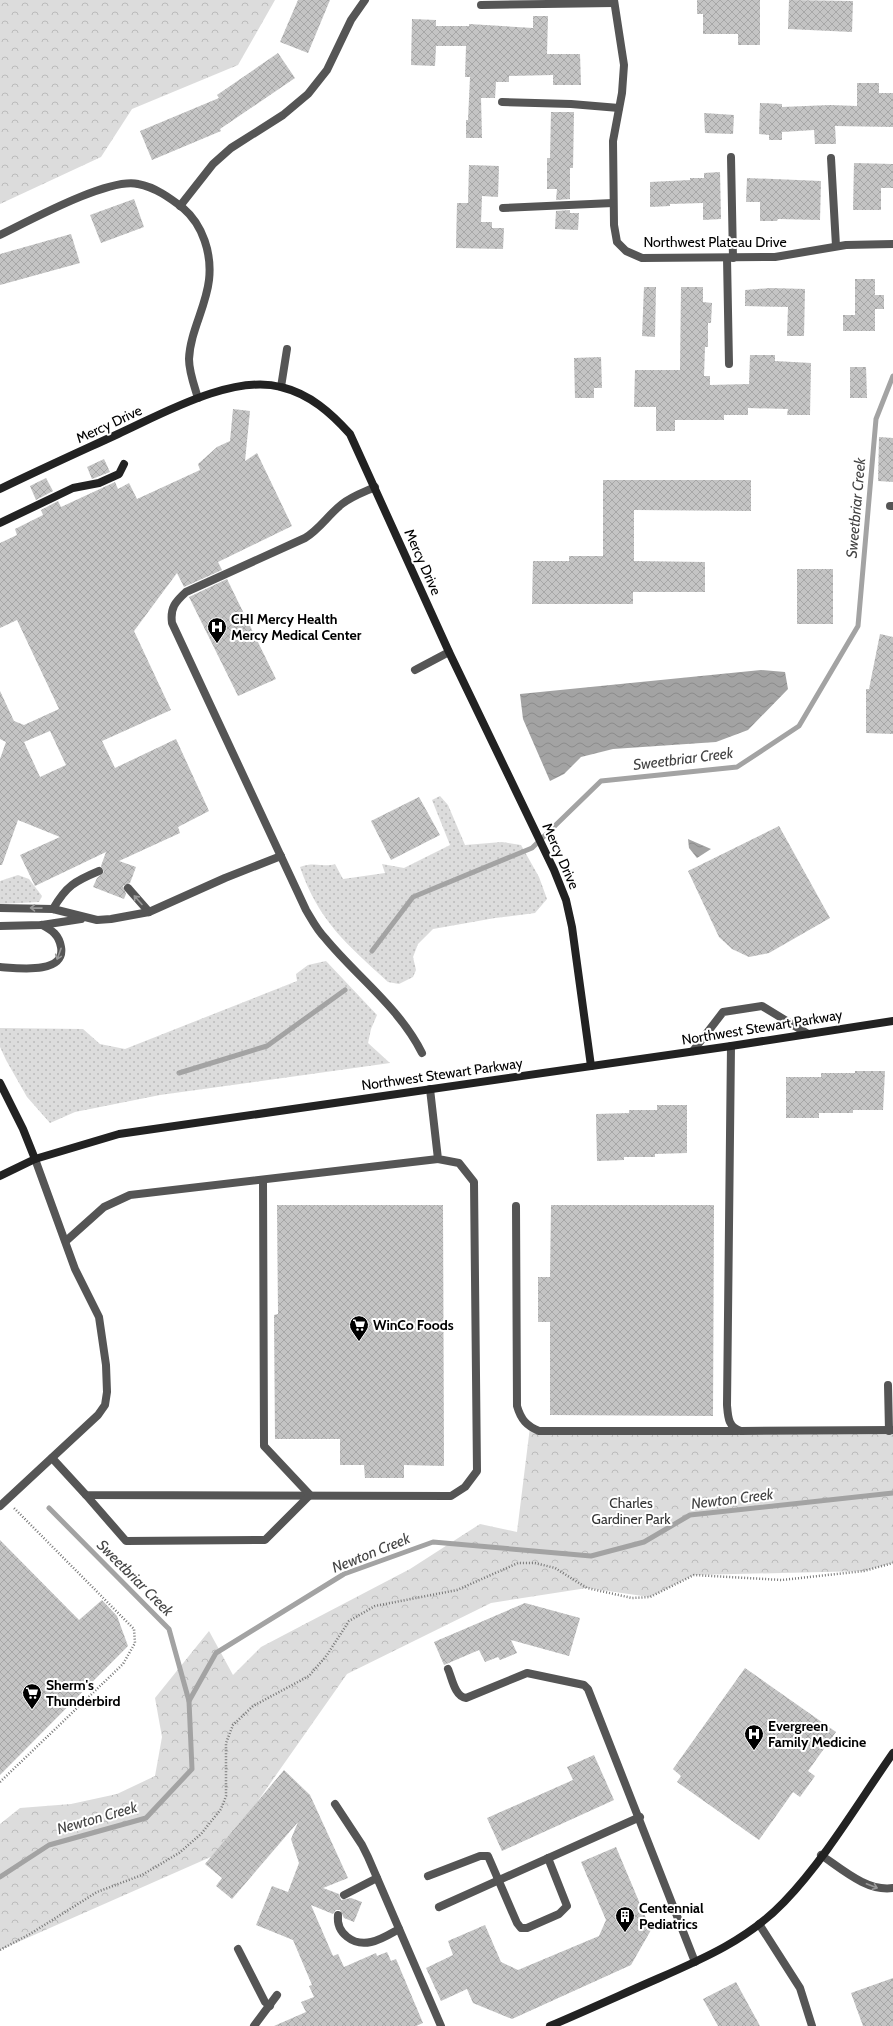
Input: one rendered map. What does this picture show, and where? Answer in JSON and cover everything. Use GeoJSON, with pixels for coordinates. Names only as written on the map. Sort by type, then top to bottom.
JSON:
{"type":"FeatureCollection","features":[{"type":"Feature","properties":{"kind":"street"},"geometry":{"type":"LineString","coordinates":[[180,206],[209,169],[231,148],[283,115],[308,94],[327,70],[351,20],[366,0]]}},
{"type":"Feature","properties":{"kind":"street"},"geometry":{"type":"LineString","coordinates":[[481,5],[614,2]]}},
{"type":"Feature","properties":{"kind":"street","name":"Northwest Plateau Drive"},"geometry":{"type":"LineString","coordinates":[[614,2],[624,65],[619,108],[613,141],[614,225],[617,242],[626,251],[642,258],[775,257],[836,246],[870,243],[893,244]]}},
{"type":"Feature","properties":{"kind":"street"},"geometry":{"type":"LineString","coordinates":[[502,102],[572,104],[619,108]]}},
{"type":"Feature","properties":{"kind":"street"},"geometry":{"type":"LineString","coordinates":[[729,364],[730,157]]}},
{"type":"Feature","properties":{"kind":"street"},"geometry":{"type":"LineString","coordinates":[[831,158],[836,246]]}},
{"type":"Feature","properties":{"kind":"street"},"geometry":{"type":"LineString","coordinates":[[0,235],[98,190],[124,183],[138,183],[151,188],[166,195],[180,206],[192,216],[200,229],[207,246],[210,264],[209,281],[191,344],[189,359],[191,375],[198,398]]}},
{"type":"Feature","properties":{"kind":"street"},"geometry":{"type":"LineString","coordinates":[[503,208],[613,203]]}},
{"type":"Feature","properties":{"kind":"street"},"geometry":{"type":"LineString","coordinates":[[281,387],[287,349]]}},
{"type":"Feature","properties":{"kind":"street","name":"Mercy Drive"},"geometry":{"type":"LineString","coordinates":[[0,489],[198,398],[239,387],[266,385],[281,387],[314,401],[337,420],[350,434],[449,652],[540,838],[561,888],[572,927],[591,1066]]}},
{"type":"Feature","properties":{"kind":"street"},"geometry":{"type":"LineString","coordinates":[[0,523],[73,488],[99,483],[119,474],[124,464]]}},
{"type":"Feature","properties":{"kind":"street"},"geometry":{"type":"LineString","coordinates":[[375,487],[350,498],[341,505],[316,532],[186,592],[175,602],[170,612],[172,623],[306,910],[324,938],[377,993],[415,1039],[422,1052]]}},
{"type":"Feature","properties":{"kind":"street"},"geometry":{"type":"LineString","coordinates":[[415,670],[449,652]]}},
{"type":"Feature","properties":{"kind":"street"},"geometry":{"type":"LineString","coordinates":[[0,908],[53,909],[96,920],[111,919],[149,912],[225,878],[281,856]]}},
{"type":"Feature","properties":{"kind":"street"},"geometry":{"type":"LineString","coordinates":[[53,909],[62,892],[71,883],[99,871]]}},
{"type":"Feature","properties":{"kind":"street"},"geometry":{"type":"LineString","coordinates":[[128,888],[149,912]]}},
{"type":"Feature","properties":{"kind":"street"},"geometry":{"type":"LineString","coordinates":[[0,926],[42,925],[87,918]]}},
{"type":"Feature","properties":{"kind":"street"},"geometry":{"type":"LineString","coordinates":[[0,967],[48,967],[55,963],[60,956],[62,948],[59,938],[53,930],[42,925]]}},
{"type":"Feature","properties":{"kind":"street"},"geometry":{"type":"LineString","coordinates":[[693,1051],[723,1012],[762,1006],[808,1034]]}},
{"type":"Feature","properties":{"kind":"street","name":"Northwest Stewart Parkway"},"geometry":{"type":"LineString","coordinates":[[0,1176],[35,1159],[119,1134],[430,1088],[731,1046],[893,1020]]}},
{"type":"Feature","properties":{"kind":"street"},"geometry":{"type":"LineString","coordinates":[[731,1046],[727,1405],[730,1424],[735,1429],[741,1431]]}},
{"type":"Feature","properties":{"kind":"street"},"geometry":{"type":"LineString","coordinates":[[0,1083],[23,1129],[76,1269],[98,1317],[106,1364],[107,1392],[105,1405],[98,1415],[3,1503]]}},
{"type":"Feature","properties":{"kind":"street"},"geometry":{"type":"LineString","coordinates":[[430,1088],[438,1159]]}},
{"type":"Feature","properties":{"kind":"street"},"geometry":{"type":"LineString","coordinates":[[66,1241],[104,1207],[130,1195],[438,1159],[459,1163],[474,1182],[477,1471],[465,1487],[451,1496],[86,1495]]}},
{"type":"Feature","properties":{"kind":"street"},"geometry":{"type":"LineString","coordinates":[[263,1180],[264,1446],[310,1495]]}},
{"type":"Feature","properties":{"kind":"street"},"geometry":{"type":"LineString","coordinates":[[516,1206],[517,1406],[520,1416],[530,1427],[540,1431],[891,1430],[888,1385]]}},
{"type":"Feature","properties":{"kind":"street"},"geometry":{"type":"LineString","coordinates":[[52,1458],[126,1541],[265,1540],[310,1495]]}},
{"type":"Feature","properties":{"kind":"street"},"geometry":{"type":"LineString","coordinates":[[448,1669],[458,1695],[463,1698],[527,1673],[584,1685],[588,1689],[640,1817],[694,1962]]}},
{"type":"Feature","properties":{"kind":"street"},"geometry":{"type":"LineString","coordinates":[[550,2026],[694,1962],[734,1941],[759,1924],[783,1903],[821,1855],[893,1753]]}},
{"type":"Feature","properties":{"kind":"street"},"geometry":{"type":"LineString","coordinates":[[335,1804],[362,1845],[441,2026]]}},
{"type":"Feature","properties":{"kind":"street"},"geometry":{"type":"LineString","coordinates":[[439,1907],[640,1817]]}},
{"type":"Feature","properties":{"kind":"street"},"geometry":{"type":"LineString","coordinates":[[821,1855],[870,1886],[880,1889],[893,1888]]}},
{"type":"Feature","properties":{"kind":"street"},"geometry":{"type":"LineString","coordinates":[[428,1876],[480,1856],[488,1856],[521,1928],[527,1928],[559,1914],[564,1911],[567,1906],[567,1902],[548,1858]]}},
{"type":"Feature","properties":{"kind":"street"},"geometry":{"type":"LineString","coordinates":[[344,1895],[353,1889],[377,1878]]}},
{"type":"Feature","properties":{"kind":"street"},"geometry":{"type":"LineString","coordinates":[[338,1915],[337,1922],[341,1931],[348,1938],[358,1942],[369,1943],[399,1929]]}},
{"type":"Feature","properties":{"kind":"street"},"geometry":{"type":"LineString","coordinates":[[759,1924],[800,1988],[812,2026]]}},
{"type":"Feature","properties":{"kind":"street"},"geometry":{"type":"LineString","coordinates":[[238,1949],[265,2002],[270,2006]]}},
{"type":"Feature","properties":{"kind":"street"},"geometry":{"type":"LineString","coordinates":[[254,2026],[277,1995]]}},
{"type":"Feature","properties":{"kind":"path"},"geometry":{"type":"LineString","coordinates":[[0,1782],[123,1664],[135,1643],[134,1629],[58,1551],[3,1503]]}},
{"type":"Feature","properties":{"kind":"path"},"geometry":{"type":"LineString","coordinates":[[0,1950],[30,1934],[97,1892],[142,1875],[179,1853],[201,1834],[221,1809],[226,1796],[226,1743],[233,1725],[253,1706],[309,1676],[327,1655],[349,1620],[375,1606],[457,1590],[518,1563],[535,1563],[556,1568],[588,1588],[632,1598],[650,1597],[694,1575],[782,1580],[864,1571],[893,1563]]}},
{"type":"Feature","properties":{"kind":"green space"},"geometry":{"type":"Polygon","coordinates":[[[0,0],[275,0],[238,65],[132,109],[101,157],[0,204],[0,0]]]}},
{"type":"Feature","properties":{"kind":"green space"},"geometry":{"type":"Polygon","coordinates":[[[440,796],[448,805],[465,845],[502,842],[521,845],[539,877],[547,899],[535,913],[495,918],[433,929],[418,944],[413,957],[416,970],[413,977],[399,984],[388,982],[347,943],[325,918],[316,903],[300,867],[306,865],[335,864],[343,879],[385,873],[382,864],[404,868],[450,845],[432,800],[440,796]]]}},
{"type":"Feature","properties":{"kind":"green space"},"geometry":{"type":"Polygon","coordinates":[[[18,875],[29,879],[42,896],[39,902],[0,904],[0,881],[18,875]]]}},
{"type":"Feature","properties":{"kind":"green space"},"geometry":{"type":"Polygon","coordinates":[[[326,961],[377,1015],[371,1029],[368,1043],[390,1063],[160,1095],[75,1112],[50,1123],[27,1097],[0,1047],[0,1028],[83,1029],[100,1044],[125,1049],[297,981],[296,974],[308,965],[326,961]]]}},
{"type":"Feature","properties":{"kind":"green space","name":"Charles Gardiner Park"},"geometry":{"type":"Polygon","coordinates":[[[530,1427],[893,1428],[893,1563],[864,1571],[694,1575],[650,1597],[587,1588],[491,1603],[347,1674],[222,1852],[0,1950],[0,1824],[20,1808],[71,1804],[117,1794],[155,1776],[162,1737],[155,1698],[209,1631],[233,1675],[261,1647],[410,1569],[480,1524],[517,1532],[530,1427]]]}},
{"type":"Feature","properties":{"kind":"water"},"geometry":{"type":"Polygon","coordinates":[[[761,670],[785,672],[788,689],[748,730],[716,742],[613,749],[581,757],[564,774],[550,781],[523,719],[520,694],[761,670]]]}},
{"type":"Feature","properties":{"kind":"water"},"geometry":{"type":"Polygon","coordinates":[[[688,839],[711,849],[697,858],[689,848],[688,839]]]}},
{"type":"Feature","properties":{"kind":"building"},"geometry":{"type":"Polygon","coordinates":[[[298,0],[330,0],[308,53],[280,42],[298,0]]]}},
{"type":"Feature","properties":{"kind":"building"},"geometry":{"type":"Polygon","coordinates":[[[697,0],[760,0],[760,45],[738,45],[738,34],[703,34],[703,14],[697,14],[697,0]]]}},
{"type":"Feature","properties":{"kind":"building"},"geometry":{"type":"Polygon","coordinates":[[[789,0],[853,1],[852,32],[788,29],[789,0]]]}},
{"type":"Feature","properties":{"kind":"building"},"geometry":{"type":"Polygon","coordinates":[[[533,16],[548,16],[547,54],[580,54],[581,85],[553,85],[553,75],[509,76],[509,82],[496,82],[495,98],[481,98],[482,138],[466,138],[470,77],[465,77],[466,46],[436,46],[435,66],[411,65],[412,19],[436,20],[436,26],[469,26],[469,24],[533,28],[533,16]]]}},
{"type":"Feature","properties":{"kind":"building"},"geometry":{"type":"Polygon","coordinates":[[[278,53],[295,78],[220,129],[221,131],[152,160],[140,131],[219,98],[217,95],[278,53]]]}},
{"type":"Feature","properties":{"kind":"building"},"geometry":{"type":"Polygon","coordinates":[[[857,83],[879,83],[879,93],[893,93],[893,127],[835,126],[836,144],[815,144],[814,130],[782,132],[782,140],[769,140],[769,135],[759,134],[760,103],[782,104],[782,107],[830,105],[857,106],[857,83]]]}},
{"type":"Feature","properties":{"kind":"building"},"geometry":{"type":"Polygon","coordinates":[[[551,112],[574,112],[573,168],[570,168],[570,199],[556,200],[557,189],[547,189],[547,158],[550,158],[551,112]]]}},
{"type":"Feature","properties":{"kind":"building"},"geometry":{"type":"Polygon","coordinates":[[[704,113],[734,115],[733,134],[705,133],[704,113]]]}},
{"type":"Feature","properties":{"kind":"building"},"geometry":{"type":"Polygon","coordinates":[[[854,163],[893,164],[893,188],[881,188],[881,210],[853,210],[854,163]]]}},
{"type":"Feature","properties":{"kind":"building"},"geometry":{"type":"Polygon","coordinates":[[[469,165],[499,166],[498,197],[482,196],[481,222],[492,222],[492,228],[504,228],[503,249],[456,248],[457,203],[468,203],[469,165]]]}},
{"type":"Feature","properties":{"kind":"building"},"geometry":{"type":"Polygon","coordinates":[[[720,172],[721,219],[703,220],[703,203],[670,204],[670,206],[650,207],[650,182],[704,178],[704,173],[720,172]]]}},
{"type":"Feature","properties":{"kind":"building"},"geometry":{"type":"Polygon","coordinates":[[[747,178],[821,181],[820,220],[778,219],[777,221],[760,221],[760,202],[746,202],[747,178]]]}},
{"type":"Feature","properties":{"kind":"building"},"geometry":{"type":"Polygon","coordinates":[[[134,199],[144,227],[101,243],[90,215],[134,199]]]}},
{"type":"Feature","properties":{"kind":"building"},"geometry":{"type":"Polygon","coordinates":[[[570,210],[570,213],[579,213],[578,230],[555,229],[556,211],[570,210]]]}},
{"type":"Feature","properties":{"kind":"building"},"geometry":{"type":"Polygon","coordinates":[[[71,234],[80,263],[0,285],[0,254],[71,234]]]}},
{"type":"Feature","properties":{"kind":"building"},"geometry":{"type":"Polygon","coordinates":[[[855,279],[875,279],[875,295],[884,295],[884,309],[875,309],[875,331],[843,331],[843,315],[855,315],[855,279]]]}},
{"type":"Feature","properties":{"kind":"building"},"geometry":{"type":"Polygon","coordinates":[[[644,287],[656,287],[655,337],[642,336],[644,287]]]}},
{"type":"Feature","properties":{"kind":"building"},"geometry":{"type":"Polygon","coordinates":[[[681,287],[703,287],[703,302],[712,303],[711,323],[708,323],[708,347],[705,347],[704,376],[710,376],[710,385],[749,384],[750,355],[775,355],[775,361],[811,363],[810,415],[787,415],[788,409],[748,408],[748,415],[724,415],[724,420],[675,420],[675,431],[656,431],[656,407],[634,407],[635,370],[680,370],[681,287]]]}},
{"type":"Feature","properties":{"kind":"building"},"geometry":{"type":"Polygon","coordinates":[[[770,288],[805,289],[804,336],[787,336],[788,307],[745,306],[745,290],[770,288]]]}},
{"type":"Feature","properties":{"kind":"building"},"geometry":{"type":"Polygon","coordinates":[[[601,357],[602,388],[594,388],[594,398],[575,398],[574,358],[601,357]]]}},
{"type":"Feature","properties":{"kind":"building"},"geometry":{"type":"Polygon","coordinates":[[[850,367],[866,367],[867,398],[850,398],[850,367]]]}},
{"type":"Feature","properties":{"kind":"building"},"geometry":{"type":"Polygon","coordinates":[[[233,409],[250,411],[245,461],[257,453],[292,526],[218,562],[222,570],[184,587],[177,573],[134,631],[171,710],[102,741],[115,768],[176,739],[209,811],[178,827],[180,833],[119,861],[136,867],[130,883],[123,886],[126,894],[124,899],[93,887],[97,878],[104,872],[101,866],[106,852],[35,886],[20,855],[60,837],[18,820],[2,865],[0,865],[0,759],[6,742],[0,739],[0,691],[14,721],[24,725],[59,709],[17,620],[0,628],[0,543],[17,535],[15,529],[43,515],[41,510],[58,501],[61,507],[115,482],[118,489],[129,483],[137,499],[200,470],[198,464],[217,447],[230,441],[233,409]],[[50,731],[24,742],[40,777],[66,765],[50,731]]]}},
{"type":"Feature","properties":{"kind":"building"},"geometry":{"type":"Polygon","coordinates":[[[879,437],[893,438],[893,482],[878,481],[879,437]]]}},
{"type":"Feature","properties":{"kind":"building"},"geometry":{"type":"Polygon","coordinates":[[[104,459],[110,472],[92,479],[87,467],[104,459]]]}},
{"type":"Feature","properties":{"kind":"building"},"geometry":{"type":"Polygon","coordinates":[[[46,478],[53,491],[36,500],[30,486],[46,478]]]}},
{"type":"Feature","properties":{"kind":"building"},"geometry":{"type":"Polygon","coordinates":[[[603,480],[751,480],[751,511],[634,510],[634,561],[705,562],[705,592],[633,592],[633,604],[532,604],[533,561],[569,561],[569,556],[603,556],[603,480]]]}},
{"type":"Feature","properties":{"kind":"building"},"geometry":{"type":"Polygon","coordinates":[[[797,569],[833,569],[833,624],[797,624],[797,569]]]}},
{"type":"Feature","properties":{"kind":"building"},"geometry":{"type":"Polygon","coordinates":[[[227,579],[276,679],[238,696],[189,597],[227,579]]]}},
{"type":"Feature","properties":{"kind":"building"},"geometry":{"type":"Polygon","coordinates":[[[880,634],[893,637],[893,734],[866,733],[866,689],[869,689],[880,634]]]}},
{"type":"Feature","properties":{"kind":"building"},"geometry":{"type":"Polygon","coordinates":[[[419,797],[440,835],[391,860],[371,821],[419,797]]]}},
{"type":"Feature","properties":{"kind":"building"},"geometry":{"type":"Polygon","coordinates":[[[779,826],[830,918],[769,953],[749,957],[732,949],[719,937],[688,871],[779,826]]]}},
{"type":"Feature","properties":{"kind":"building"},"geometry":{"type":"Polygon","coordinates":[[[855,1071],[885,1071],[883,1110],[853,1110],[853,1113],[819,1113],[819,1118],[786,1118],[786,1077],[821,1077],[821,1073],[855,1073],[855,1071]]]}},
{"type":"Feature","properties":{"kind":"building"},"geometry":{"type":"Polygon","coordinates":[[[657,1105],[687,1105],[687,1153],[655,1154],[655,1157],[624,1157],[624,1160],[597,1161],[596,1114],[629,1113],[629,1110],[657,1110],[657,1105]]]}},
{"type":"Feature","properties":{"kind":"building","name":"WinCo Foods"},"geometry":{"type":"Polygon","coordinates":[[[277,1205],[443,1205],[444,1466],[404,1465],[404,1478],[365,1478],[364,1465],[340,1465],[340,1439],[275,1439],[274,1315],[278,1314],[277,1205]]]}},
{"type":"Feature","properties":{"kind":"building"},"geometry":{"type":"Polygon","coordinates":[[[551,1205],[714,1205],[713,1416],[550,1415],[550,1322],[538,1322],[538,1277],[550,1277],[551,1205]]]}},
{"type":"Feature","properties":{"kind":"building","name":"Sherm's Thunderbird"},"geometry":{"type":"Polygon","coordinates":[[[0,1540],[79,1620],[102,1600],[117,1616],[128,1646],[0,1775],[0,1540]]]}},
{"type":"Feature","properties":{"kind":"building"},"geometry":{"type":"Polygon","coordinates":[[[525,1603],[580,1618],[569,1656],[511,1640],[517,1653],[500,1660],[498,1657],[485,1662],[479,1650],[444,1665],[434,1642],[525,1603]]]}},
{"type":"Feature","properties":{"kind":"building","name":"Evergreen Family Medicine"},"geometry":{"type":"Polygon","coordinates":[[[745,1668],[836,1732],[808,1771],[815,1776],[800,1797],[793,1792],[759,1840],[677,1782],[681,1776],[673,1769],[745,1668]]]}},
{"type":"Feature","properties":{"kind":"building"},"geometry":{"type":"Polygon","coordinates":[[[594,1755],[614,1800],[502,1851],[487,1818],[573,1780],[567,1767],[594,1755]]]}},
{"type":"Feature","properties":{"kind":"building"},"geometry":{"type":"Polygon","coordinates":[[[284,1770],[310,1795],[348,1878],[323,1888],[339,1894],[341,1900],[351,1898],[362,1902],[354,1922],[344,1918],[340,1910],[336,1910],[333,1914],[311,1905],[333,1956],[338,1954],[344,1967],[376,1953],[377,1956],[387,1952],[391,1961],[396,1959],[423,2023],[416,2026],[274,2026],[306,2012],[301,2002],[314,1997],[309,1986],[312,1985],[293,1940],[256,1925],[272,1886],[288,1892],[299,1863],[291,1839],[298,1822],[232,1899],[216,1886],[222,1878],[205,1864],[284,1770]]]}},
{"type":"Feature","properties":{"kind":"building","name":"Centennial Pediatrics"},"geometry":{"type":"Polygon","coordinates":[[[616,1847],[651,1930],[631,1965],[512,2019],[473,2003],[467,1989],[441,2001],[426,1968],[453,1955],[448,1941],[485,1925],[501,1962],[518,1970],[599,1936],[606,1920],[581,1862],[616,1847]]]}},
{"type":"Feature","properties":{"kind":"building"},"geometry":{"type":"Polygon","coordinates":[[[893,1978],[893,2026],[863,2026],[851,1993],[893,1978]]]}},
{"type":"Feature","properties":{"kind":"building"},"geometry":{"type":"Polygon","coordinates":[[[736,1982],[760,2026],[718,2026],[703,1999],[736,1982]]]}},
{"type":"Feature","properties":{"kind":"waterway","name":"Sweetbriar Creek"},"geometry":{"type":"LineString","coordinates":[[372,951],[413,897],[532,848],[601,781],[737,767],[799,726],[858,626],[876,419],[893,376]]}},
{"type":"Feature","properties":{"kind":"waterway","name":"Sweetbriar Creek"},"geometry":{"type":"LineString","coordinates":[[179,1073],[267,1046],[345,990]]}},
{"type":"Feature","properties":{"kind":"waterway","name":"Newton Creek"},"geometry":{"type":"LineString","coordinates":[[0,1877],[49,1845],[146,1818],[192,1769],[189,1701],[216,1653],[344,1574],[433,1542],[591,1556],[644,1542],[690,1515],[893,1493]]}},
{"type":"Feature","properties":{"kind":"waterway","name":"Sweetbriar Creek"},"geometry":{"type":"LineString","coordinates":[[49,1508],[169,1629],[189,1701]]}},
{"type":"Feature","properties":{"kind":"place","name":"CHI Mercy Health Mercy Medical Center"},"geometry":{"type":"Point","coordinates":[217,644]}},
{"type":"Feature","properties":{"kind":"place","name":"WinCo Foods"},"geometry":{"type":"Point","coordinates":[359,1342]}},
{"type":"Feature","properties":{"kind":"place","name":"Sherm's Thunderbird"},"geometry":{"type":"Point","coordinates":[32,1710]}},
{"type":"Feature","properties":{"kind":"place","name":"Evergreen Family Medicine"},"geometry":{"type":"Point","coordinates":[754,1751]}},
{"type":"Feature","properties":{"kind":"place","name":"Centennial Pediatrics"},"geometry":{"type":"Point","coordinates":[625,1933]}}]}
